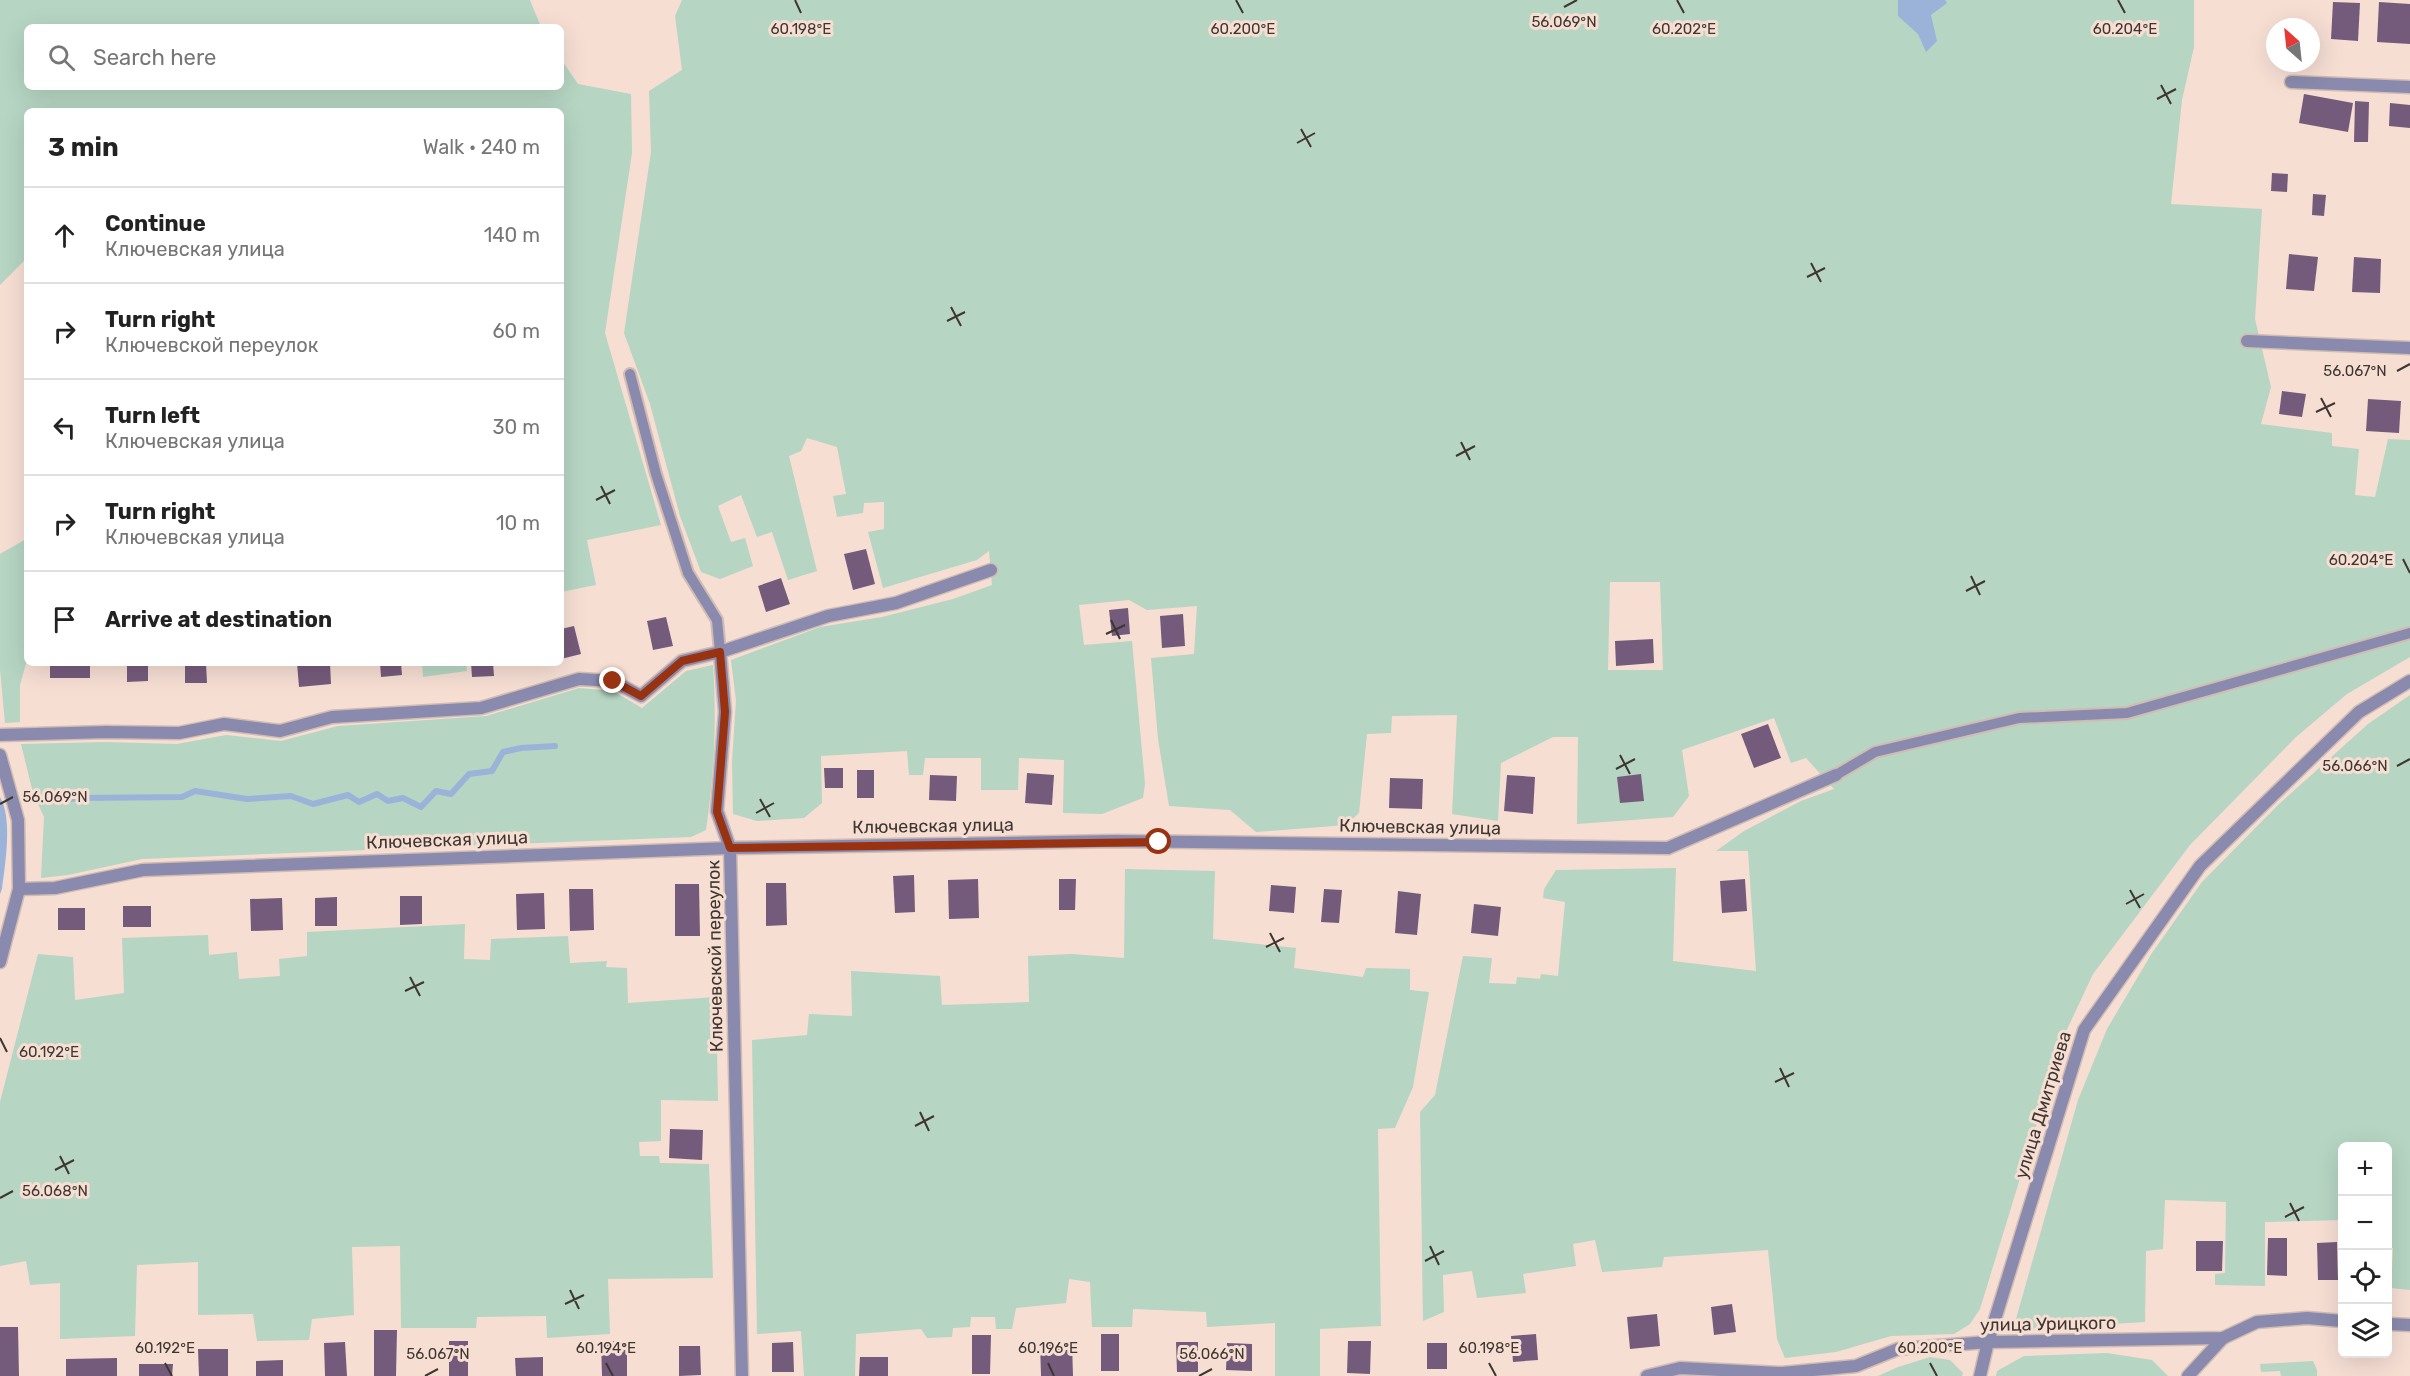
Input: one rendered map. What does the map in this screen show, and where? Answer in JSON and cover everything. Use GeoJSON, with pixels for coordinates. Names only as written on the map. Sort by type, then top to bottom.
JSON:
{"type":"FeatureCollection","features":[{"type":"Feature","properties":{"kind":"street"},"geometry":{"type":"LineString","coordinates":[[2291,82],[2410,87]]}},
{"type":"Feature","properties":{"kind":"street"},"geometry":{"type":"LineString","coordinates":[[2247,341],[2410,348]]}},
{"type":"Feature","properties":{"kind":"street"},"geometry":{"type":"LineString","coordinates":[[0,735],[106,732],[179,733],[224,724],[280,731],[332,717],[481,708],[579,679],[613,681],[641,696],[682,661],[720,652],[828,616],[896,603],[991,570]]}},
{"type":"Feature","properties":{"kind":"street","name":"Ключевской переулок"},"geometry":{"type":"LineString","coordinates":[[720,652],[725,712],[717,812],[730,848],[742,1376]]}},
{"type":"Feature","properties":{"kind":"street","name":"улица Дмитриева"},"geometry":{"type":"LineString","coordinates":[[1980,1376],[1988,1342],[2084,1030],[2200,866],[2359,712],[2410,681]]}},
{"type":"Feature","properties":{"kind":"street"},"geometry":{"type":"LineString","coordinates":[[0,755],[18,820],[19,889],[0,962]]}},
{"type":"Feature","properties":{"kind":"street","name":"Ключевская улица"},"geometry":{"type":"LineString","coordinates":[[19,889],[55,888],[143,870],[730,848],[1126,842],[1668,848],[1836,775]]}},
{"type":"Feature","properties":{"kind":"street","name":"улица Урицкого"},"geometry":{"type":"LineString","coordinates":[[1647,1376],[1680,1368],[1782,1373],[1856,1366],[1898,1349],[1988,1342],[2223,1338],[2257,1322],[2307,1318],[2338,1321]]}},
{"type":"Feature","properties":{"kind":"street"},"geometry":{"type":"LineString","coordinates":[[2392,1324],[2410,1325]]}},
{"type":"Feature","properties":{"kind":"street"},"geometry":{"type":"LineString","coordinates":[[2188,1376],[2223,1338]]}},
{"type":"Feature","properties":{"kind":"lane","name":"Ключевской переулок"},"geometry":{"type":"LineString","coordinates":[[630,374],[656,474],[688,573],[717,620],[720,652]]}},
{"type":"Feature","properties":{"kind":"lane"},"geometry":{"type":"LineString","coordinates":[[1836,775],[1875,752],[2019,718],[2127,713],[2410,633]]}},
{"type":"Feature","properties":{"kind":"green space"},"geometry":{"type":"Polygon","coordinates":[[[0,0],[530,0],[540,24],[24,24],[24,90],[564,90],[564,63],[578,84],[631,94],[632,153],[605,333],[661,525],[587,540],[596,585],[564,591],[564,108],[24,108],[24,261],[0,285],[0,0]]]}},
{"type":"Feature","properties":{"kind":"green space"},"geometry":{"type":"Polygon","coordinates":[[[682,0],[2194,0],[2194,47],[2182,100],[2171,204],[2262,209],[2255,319],[2271,387],[2261,424],[2332,433],[2332,446],[2359,449],[2355,495],[2375,497],[2388,439],[2410,440],[2410,657],[2347,694],[2296,737],[2190,845],[2093,974],[2063,1038],[1980,1309],[1970,1324],[1954,1334],[1891,1336],[1836,1352],[1785,1358],[1777,1339],[1768,1250],[1664,1257],[1662,1267],[1602,1272],[1595,1240],[1573,1244],[1576,1266],[1523,1274],[1526,1293],[1477,1298],[1472,1271],[1443,1275],[1444,1312],[1423,1321],[1420,1112],[1435,1095],[1463,956],[1492,958],[1489,983],[1516,984],[1517,977],[1540,979],[1541,974],[1558,976],[1565,902],[1543,898],[1544,889],[1556,870],[1676,868],[1673,961],[1756,971],[1748,851],[1716,851],[1744,831],[1801,801],[1834,789],[1806,758],[1791,763],[1774,718],[1682,750],[1689,796],[1673,817],[1577,824],[1578,737],[1553,737],[1501,763],[1498,821],[1452,814],[1457,715],[1392,716],[1391,733],[1367,734],[1359,813],[1346,825],[1256,832],[1230,810],[1169,806],[1158,739],[1151,658],[1194,654],[1197,606],[1147,610],[1129,600],[1079,605],[1084,645],[1132,641],[1145,784],[1143,798],[1102,814],[1063,813],[1064,760],[1019,758],[1018,790],[981,790],[981,758],[925,758],[923,775],[909,775],[907,751],[821,756],[822,803],[804,818],[757,821],[733,814],[732,762],[736,701],[731,660],[820,627],[882,617],[953,599],[992,585],[989,551],[977,560],[883,588],[868,532],[884,529],[884,502],[864,503],[863,513],[837,517],[833,496],[846,494],[837,447],[807,438],[801,451],[789,456],[817,571],[788,580],[772,532],[757,537],[741,495],[718,506],[731,542],[745,538],[753,566],[720,579],[701,572],[680,516],[650,404],[624,333],[651,152],[649,91],[682,70],[675,16],[682,0]],[[1610,582],[1608,670],[1663,670],[1660,582],[1610,582]]]}},
{"type":"Feature","properties":{"kind":"green space"},"geometry":{"type":"Polygon","coordinates":[[[24,540],[25,666],[20,685],[20,722],[5,723],[0,669],[0,554],[24,540]]]}},
{"type":"Feature","properties":{"kind":"green space"},"geometry":{"type":"Polygon","coordinates":[[[713,665],[715,727],[709,809],[706,830],[691,837],[142,859],[68,875],[41,878],[44,817],[33,793],[21,744],[105,742],[177,744],[226,735],[281,741],[338,726],[486,716],[579,688],[613,691],[642,708],[686,671],[713,665]]]}},
{"type":"Feature","properties":{"kind":"green space"},"geometry":{"type":"Polygon","coordinates":[[[422,666],[466,666],[467,671],[423,677],[422,666]]]}},
{"type":"Feature","properties":{"kind":"green space"},"geometry":{"type":"Polygon","coordinates":[[[2410,695],[2410,1290],[2392,1288],[2392,1142],[2338,1142],[2338,1220],[2265,1222],[2265,1286],[2215,1285],[2215,1274],[2225,1273],[2226,1202],[2165,1200],[2163,1249],[2146,1251],[2145,1322],[2027,1329],[2016,1319],[2078,1100],[2107,1029],[2152,953],[2202,882],[2279,804],[2368,724],[2410,695]]]}},
{"type":"Feature","properties":{"kind":"green space"},"geometry":{"type":"Polygon","coordinates":[[[1125,869],[1215,871],[1213,939],[1296,948],[1294,968],[1363,977],[1366,968],[1410,969],[1410,990],[1429,992],[1413,1087],[1395,1128],[1378,1129],[1381,1326],[1320,1329],[1320,1376],[1275,1376],[1275,1323],[1207,1327],[1206,1312],[1133,1309],[1132,1327],[1092,1327],[1090,1282],[1069,1279],[1066,1303],[1016,1308],[1012,1329],[996,1329],[995,1317],[971,1317],[970,1327],[953,1328],[952,1337],[927,1338],[921,1329],[856,1334],[855,1376],[804,1376],[801,1331],[757,1334],[752,1040],[807,1035],[809,1014],[852,1016],[851,971],[940,976],[942,1005],[1029,1002],[1028,956],[1072,954],[1124,958],[1125,869]]]}},
{"type":"Feature","properties":{"kind":"green space"},"geometry":{"type":"Polygon","coordinates":[[[465,924],[464,959],[490,960],[491,939],[568,936],[570,963],[607,961],[606,967],[627,968],[628,1003],[716,997],[718,1101],[661,1100],[661,1141],[639,1142],[640,1156],[659,1156],[660,1163],[709,1164],[713,1278],[608,1279],[610,1334],[547,1338],[546,1316],[477,1317],[476,1328],[401,1328],[400,1246],[352,1247],[354,1315],[312,1319],[309,1340],[257,1341],[253,1314],[198,1315],[198,1262],[137,1265],[135,1336],[60,1339],[60,1283],[30,1285],[26,1261],[0,1266],[0,1102],[38,954],[73,957],[75,1000],[124,993],[122,938],[208,935],[209,955],[237,952],[239,979],[280,976],[279,959],[307,956],[307,932],[465,924]]]}},
{"type":"Feature","properties":{"kind":"green space"},"geometry":{"type":"Polygon","coordinates":[[[2107,1353],[2152,1360],[2168,1376],[1996,1376],[1997,1371],[2024,1356],[2107,1353]]]}},
{"type":"Feature","properties":{"kind":"green space"},"geometry":{"type":"Polygon","coordinates":[[[1930,1357],[1950,1360],[1963,1373],[1962,1376],[1878,1376],[1898,1367],[1930,1357]]]}},
{"type":"Feature","properties":{"kind":"green space"},"geometry":{"type":"Polygon","coordinates":[[[2313,1361],[2317,1376],[2281,1376],[2280,1371],[2261,1372],[2260,1364],[2313,1361]]]}},
{"type":"Feature","properties":{"kind":"water"},"geometry":{"type":"Polygon","coordinates":[[[1898,0],[1945,0],[1947,3],[1931,15],[1937,41],[1926,52],[1918,34],[1898,16],[1898,0]]]}},
{"type":"Feature","properties":{"kind":"water"},"geometry":{"type":"Polygon","coordinates":[[[0,797],[6,817],[7,842],[0,894],[0,797]]]}},
{"type":"Feature","properties":{"kind":"building"},"geometry":{"type":"Polygon","coordinates":[[[2333,2],[2360,3],[2358,41],[2331,39],[2333,2]]]}},
{"type":"Feature","properties":{"kind":"building"},"geometry":{"type":"Polygon","coordinates":[[[2379,2],[2410,4],[2410,44],[2377,42],[2379,2]]]}},
{"type":"Feature","properties":{"kind":"building"},"geometry":{"type":"Polygon","coordinates":[[[2304,94],[2353,103],[2348,132],[2299,123],[2304,94]]]}},
{"type":"Feature","properties":{"kind":"building"},"geometry":{"type":"Polygon","coordinates":[[[2355,101],[2369,102],[2368,142],[2354,142],[2355,101]]]}},
{"type":"Feature","properties":{"kind":"building"},"geometry":{"type":"Polygon","coordinates":[[[2390,103],[2410,105],[2410,128],[2389,126],[2390,103]]]}},
{"type":"Feature","properties":{"kind":"building"},"geometry":{"type":"Polygon","coordinates":[[[2272,173],[2288,174],[2287,192],[2271,191],[2272,173]]]}},
{"type":"Feature","properties":{"kind":"building"},"geometry":{"type":"Polygon","coordinates":[[[2313,194],[2326,195],[2324,216],[2312,215],[2313,194]]]}},
{"type":"Feature","properties":{"kind":"building"},"geometry":{"type":"Polygon","coordinates":[[[2289,254],[2318,257],[2314,291],[2286,289],[2289,254]]]}},
{"type":"Feature","properties":{"kind":"building"},"geometry":{"type":"Polygon","coordinates":[[[2354,257],[2381,259],[2380,293],[2352,292],[2354,257]]]}},
{"type":"Feature","properties":{"kind":"building"},"geometry":{"type":"Polygon","coordinates":[[[2282,391],[2306,394],[2302,417],[2279,414],[2282,391]]]}},
{"type":"Feature","properties":{"kind":"building"},"geometry":{"type":"Polygon","coordinates":[[[2368,399],[2401,401],[2399,433],[2366,431],[2368,399]]]}},
{"type":"Feature","properties":{"kind":"building"},"geometry":{"type":"Polygon","coordinates":[[[866,549],[875,584],[853,590],[844,554],[866,549]]]}},
{"type":"Feature","properties":{"kind":"building"},"geometry":{"type":"Polygon","coordinates":[[[781,578],[790,604],[766,612],[758,586],[781,578]]]}},
{"type":"Feature","properties":{"kind":"building"},"geometry":{"type":"Polygon","coordinates":[[[1128,608],[1130,634],[1112,636],[1109,610],[1128,608]]]}},
{"type":"Feature","properties":{"kind":"building"},"geometry":{"type":"Polygon","coordinates":[[[1183,614],[1185,646],[1162,648],[1160,616],[1183,614]]]}},
{"type":"Feature","properties":{"kind":"building"},"geometry":{"type":"Polygon","coordinates":[[[666,617],[673,646],[653,650],[647,621],[666,617]]]}},
{"type":"Feature","properties":{"kind":"building"},"geometry":{"type":"Polygon","coordinates":[[[574,626],[581,654],[564,658],[564,628],[574,626]]]}},
{"type":"Feature","properties":{"kind":"building"},"geometry":{"type":"Polygon","coordinates":[[[1653,639],[1654,663],[1616,666],[1615,641],[1653,639]]]}},
{"type":"Feature","properties":{"kind":"building"},"geometry":{"type":"Polygon","coordinates":[[[50,666],[90,666],[90,678],[50,678],[50,666]]]}},
{"type":"Feature","properties":{"kind":"building"},"geometry":{"type":"Polygon","coordinates":[[[127,666],[148,666],[148,681],[127,682],[127,666]]]}},
{"type":"Feature","properties":{"kind":"building"},"geometry":{"type":"Polygon","coordinates":[[[185,666],[206,666],[207,683],[185,683],[185,666]]]}},
{"type":"Feature","properties":{"kind":"building"},"geometry":{"type":"Polygon","coordinates":[[[297,666],[330,666],[331,684],[299,687],[297,666]]]}},
{"type":"Feature","properties":{"kind":"building"},"geometry":{"type":"Polygon","coordinates":[[[380,666],[401,666],[402,675],[381,677],[380,666]]]}},
{"type":"Feature","properties":{"kind":"building"},"geometry":{"type":"Polygon","coordinates":[[[471,666],[493,666],[494,676],[472,677],[471,666]]]}},
{"type":"Feature","properties":{"kind":"building"},"geometry":{"type":"Polygon","coordinates":[[[1768,724],[1781,758],[1754,768],[1741,734],[1768,724]]]}},
{"type":"Feature","properties":{"kind":"building"},"geometry":{"type":"Polygon","coordinates":[[[824,768],[843,768],[843,788],[825,788],[824,768]]]}},
{"type":"Feature","properties":{"kind":"building"},"geometry":{"type":"Polygon","coordinates":[[[857,770],[874,770],[874,798],[857,798],[857,770]]]}},
{"type":"Feature","properties":{"kind":"building"},"geometry":{"type":"Polygon","coordinates":[[[1027,773],[1054,775],[1052,805],[1025,803],[1027,773]]]}},
{"type":"Feature","properties":{"kind":"building"},"geometry":{"type":"Polygon","coordinates":[[[1641,774],[1644,801],[1620,803],[1617,777],[1641,774]]]}},
{"type":"Feature","properties":{"kind":"building"},"geometry":{"type":"Polygon","coordinates":[[[930,775],[957,776],[956,801],[929,800],[930,775]]]}},
{"type":"Feature","properties":{"kind":"building"},"geometry":{"type":"Polygon","coordinates":[[[1507,775],[1535,777],[1533,814],[1504,811],[1507,775]]]}},
{"type":"Feature","properties":{"kind":"building"},"geometry":{"type":"Polygon","coordinates":[[[1390,778],[1423,779],[1422,809],[1389,808],[1390,778]]]}},
{"type":"Feature","properties":{"kind":"building"},"geometry":{"type":"Polygon","coordinates":[[[914,875],[915,912],[895,913],[893,876],[914,875]]]}},
{"type":"Feature","properties":{"kind":"building"},"geometry":{"type":"Polygon","coordinates":[[[978,879],[979,918],[949,919],[948,880],[978,879]]]}},
{"type":"Feature","properties":{"kind":"building"},"geometry":{"type":"Polygon","coordinates":[[[1059,879],[1076,879],[1075,910],[1059,910],[1059,879]]]}},
{"type":"Feature","properties":{"kind":"building"},"geometry":{"type":"Polygon","coordinates":[[[1745,879],[1747,911],[1722,913],[1720,881],[1745,879]]]}},
{"type":"Feature","properties":{"kind":"building"},"geometry":{"type":"Polygon","coordinates":[[[766,883],[786,883],[787,925],[766,926],[766,883]]]}},
{"type":"Feature","properties":{"kind":"building"},"geometry":{"type":"Polygon","coordinates":[[[675,884],[699,884],[700,936],[675,936],[675,884]]]}},
{"type":"Feature","properties":{"kind":"building"},"geometry":{"type":"Polygon","coordinates":[[[1271,885],[1296,887],[1294,913],[1269,911],[1271,885]]]}},
{"type":"Feature","properties":{"kind":"building"},"geometry":{"type":"Polygon","coordinates":[[[569,889],[593,889],[594,930],[570,931],[569,889]]]}},
{"type":"Feature","properties":{"kind":"building"},"geometry":{"type":"Polygon","coordinates":[[[1324,889],[1342,890],[1339,923],[1321,922],[1324,889]]]}},
{"type":"Feature","properties":{"kind":"building"},"geometry":{"type":"Polygon","coordinates":[[[1398,891],[1421,894],[1417,935],[1395,933],[1398,891]]]}},
{"type":"Feature","properties":{"kind":"building"},"geometry":{"type":"Polygon","coordinates":[[[544,893],[545,929],[517,930],[516,894],[544,893]]]}},
{"type":"Feature","properties":{"kind":"building"},"geometry":{"type":"Polygon","coordinates":[[[400,896],[422,896],[422,924],[400,925],[400,896]]]}},
{"type":"Feature","properties":{"kind":"building"},"geometry":{"type":"Polygon","coordinates":[[[337,897],[337,926],[315,926],[315,898],[337,897]]]}},
{"type":"Feature","properties":{"kind":"building"},"geometry":{"type":"Polygon","coordinates":[[[282,898],[283,930],[251,931],[250,899],[282,898]]]}},
{"type":"Feature","properties":{"kind":"building"},"geometry":{"type":"Polygon","coordinates":[[[1474,904],[1501,907],[1498,936],[1471,933],[1474,904]]]}},
{"type":"Feature","properties":{"kind":"building"},"geometry":{"type":"Polygon","coordinates":[[[123,906],[151,906],[151,927],[123,927],[123,906]]]}},
{"type":"Feature","properties":{"kind":"building"},"geometry":{"type":"Polygon","coordinates":[[[58,908],[85,908],[85,930],[58,930],[58,908]]]}},
{"type":"Feature","properties":{"kind":"building"},"geometry":{"type":"Polygon","coordinates":[[[670,1129],[703,1130],[702,1160],[669,1158],[670,1129]]]}},
{"type":"Feature","properties":{"kind":"building"},"geometry":{"type":"Polygon","coordinates":[[[2268,1238],[2287,1238],[2287,1276],[2267,1275],[2268,1238]]]}},
{"type":"Feature","properties":{"kind":"building"},"geometry":{"type":"Polygon","coordinates":[[[2196,1241],[2223,1241],[2222,1271],[2196,1271],[2196,1241]]]}},
{"type":"Feature","properties":{"kind":"building"},"geometry":{"type":"Polygon","coordinates":[[[2337,1242],[2338,1280],[2318,1280],[2317,1243],[2337,1242]]]}},
{"type":"Feature","properties":{"kind":"building"},"geometry":{"type":"Polygon","coordinates":[[[1732,1304],[1736,1332],[1714,1335],[1711,1307],[1732,1304]]]}},
{"type":"Feature","properties":{"kind":"building"},"geometry":{"type":"Polygon","coordinates":[[[1657,1314],[1660,1346],[1630,1349],[1627,1317],[1657,1314]]]}},
{"type":"Feature","properties":{"kind":"building"},"geometry":{"type":"Polygon","coordinates":[[[0,1327],[18,1327],[19,1376],[0,1376],[0,1327]]]}},
{"type":"Feature","properties":{"kind":"building"},"geometry":{"type":"Polygon","coordinates":[[[374,1330],[397,1330],[396,1376],[374,1376],[374,1330]]]}},
{"type":"Feature","properties":{"kind":"building"},"geometry":{"type":"Polygon","coordinates":[[[1101,1334],[1119,1334],[1119,1371],[1101,1371],[1101,1334]]]}},
{"type":"Feature","properties":{"kind":"building"},"geometry":{"type":"Polygon","coordinates":[[[1536,1334],[1538,1360],[1513,1362],[1511,1336],[1536,1334]]]}},
{"type":"Feature","properties":{"kind":"building"},"geometry":{"type":"Polygon","coordinates":[[[972,1335],[991,1335],[990,1374],[972,1374],[972,1335]]]}},
{"type":"Feature","properties":{"kind":"building"},"geometry":{"type":"Polygon","coordinates":[[[449,1341],[468,1341],[468,1376],[449,1376],[449,1341]]]}},
{"type":"Feature","properties":{"kind":"building"},"geometry":{"type":"Polygon","coordinates":[[[601,1341],[627,1341],[627,1376],[602,1376],[601,1341]]]}},
{"type":"Feature","properties":{"kind":"building"},"geometry":{"type":"Polygon","coordinates":[[[1348,1341],[1371,1341],[1370,1374],[1347,1373],[1348,1341]]]}},
{"type":"Feature","properties":{"kind":"building"},"geometry":{"type":"Polygon","coordinates":[[[345,1342],[347,1376],[325,1376],[324,1343],[345,1342]]]}},
{"type":"Feature","properties":{"kind":"building"},"geometry":{"type":"Polygon","coordinates":[[[793,1342],[794,1372],[772,1372],[772,1343],[793,1342]]]}},
{"type":"Feature","properties":{"kind":"building"},"geometry":{"type":"Polygon","coordinates":[[[1072,1342],[1073,1376],[1041,1376],[1040,1343],[1072,1342]]]}},
{"type":"Feature","properties":{"kind":"building"},"geometry":{"type":"Polygon","coordinates":[[[1176,1342],[1198,1342],[1198,1372],[1177,1372],[1176,1342]]]}},
{"type":"Feature","properties":{"kind":"building"},"geometry":{"type":"Polygon","coordinates":[[[1227,1343],[1252,1344],[1252,1371],[1226,1370],[1227,1343]]]}},
{"type":"Feature","properties":{"kind":"building"},"geometry":{"type":"Polygon","coordinates":[[[1427,1343],[1447,1343],[1447,1369],[1427,1369],[1427,1343]]]}},
{"type":"Feature","properties":{"kind":"building"},"geometry":{"type":"Polygon","coordinates":[[[679,1346],[700,1346],[701,1375],[679,1376],[679,1346]]]}},
{"type":"Feature","properties":{"kind":"building"},"geometry":{"type":"Polygon","coordinates":[[[198,1349],[228,1349],[228,1376],[199,1376],[198,1349]]]}},
{"type":"Feature","properties":{"kind":"building"},"geometry":{"type":"Polygon","coordinates":[[[543,1357],[543,1376],[516,1376],[515,1358],[543,1357]]]}},
{"type":"Feature","properties":{"kind":"building"},"geometry":{"type":"Polygon","coordinates":[[[860,1357],[888,1357],[888,1376],[859,1376],[860,1357]]]}},
{"type":"Feature","properties":{"kind":"building"},"geometry":{"type":"Polygon","coordinates":[[[117,1358],[117,1376],[66,1376],[66,1359],[117,1358]]]}},
{"type":"Feature","properties":{"kind":"building"},"geometry":{"type":"Polygon","coordinates":[[[283,1360],[283,1376],[256,1376],[256,1361],[283,1360]]]}},
{"type":"Feature","properties":{"kind":"building"},"geometry":{"type":"Polygon","coordinates":[[[139,1364],[173,1364],[172,1376],[139,1376],[139,1364]]]}},
{"type":"Feature","properties":{"kind":"waterway"},"geometry":{"type":"LineString","coordinates":[[42,802],[79,798],[182,797],[195,791],[247,799],[291,796],[313,804],[348,795],[359,802],[377,794],[388,801],[403,798],[421,807],[436,791],[451,794],[469,774],[492,771],[503,752],[521,748],[555,746]]}},
{"type":"Feature","properties":{"kind":"route"},"geometry":{"type":"LineString","coordinates":[[613,681],[641,696],[682,661],[720,652],[725,712],[717,812],[730,848],[1159,842]]}}]}
